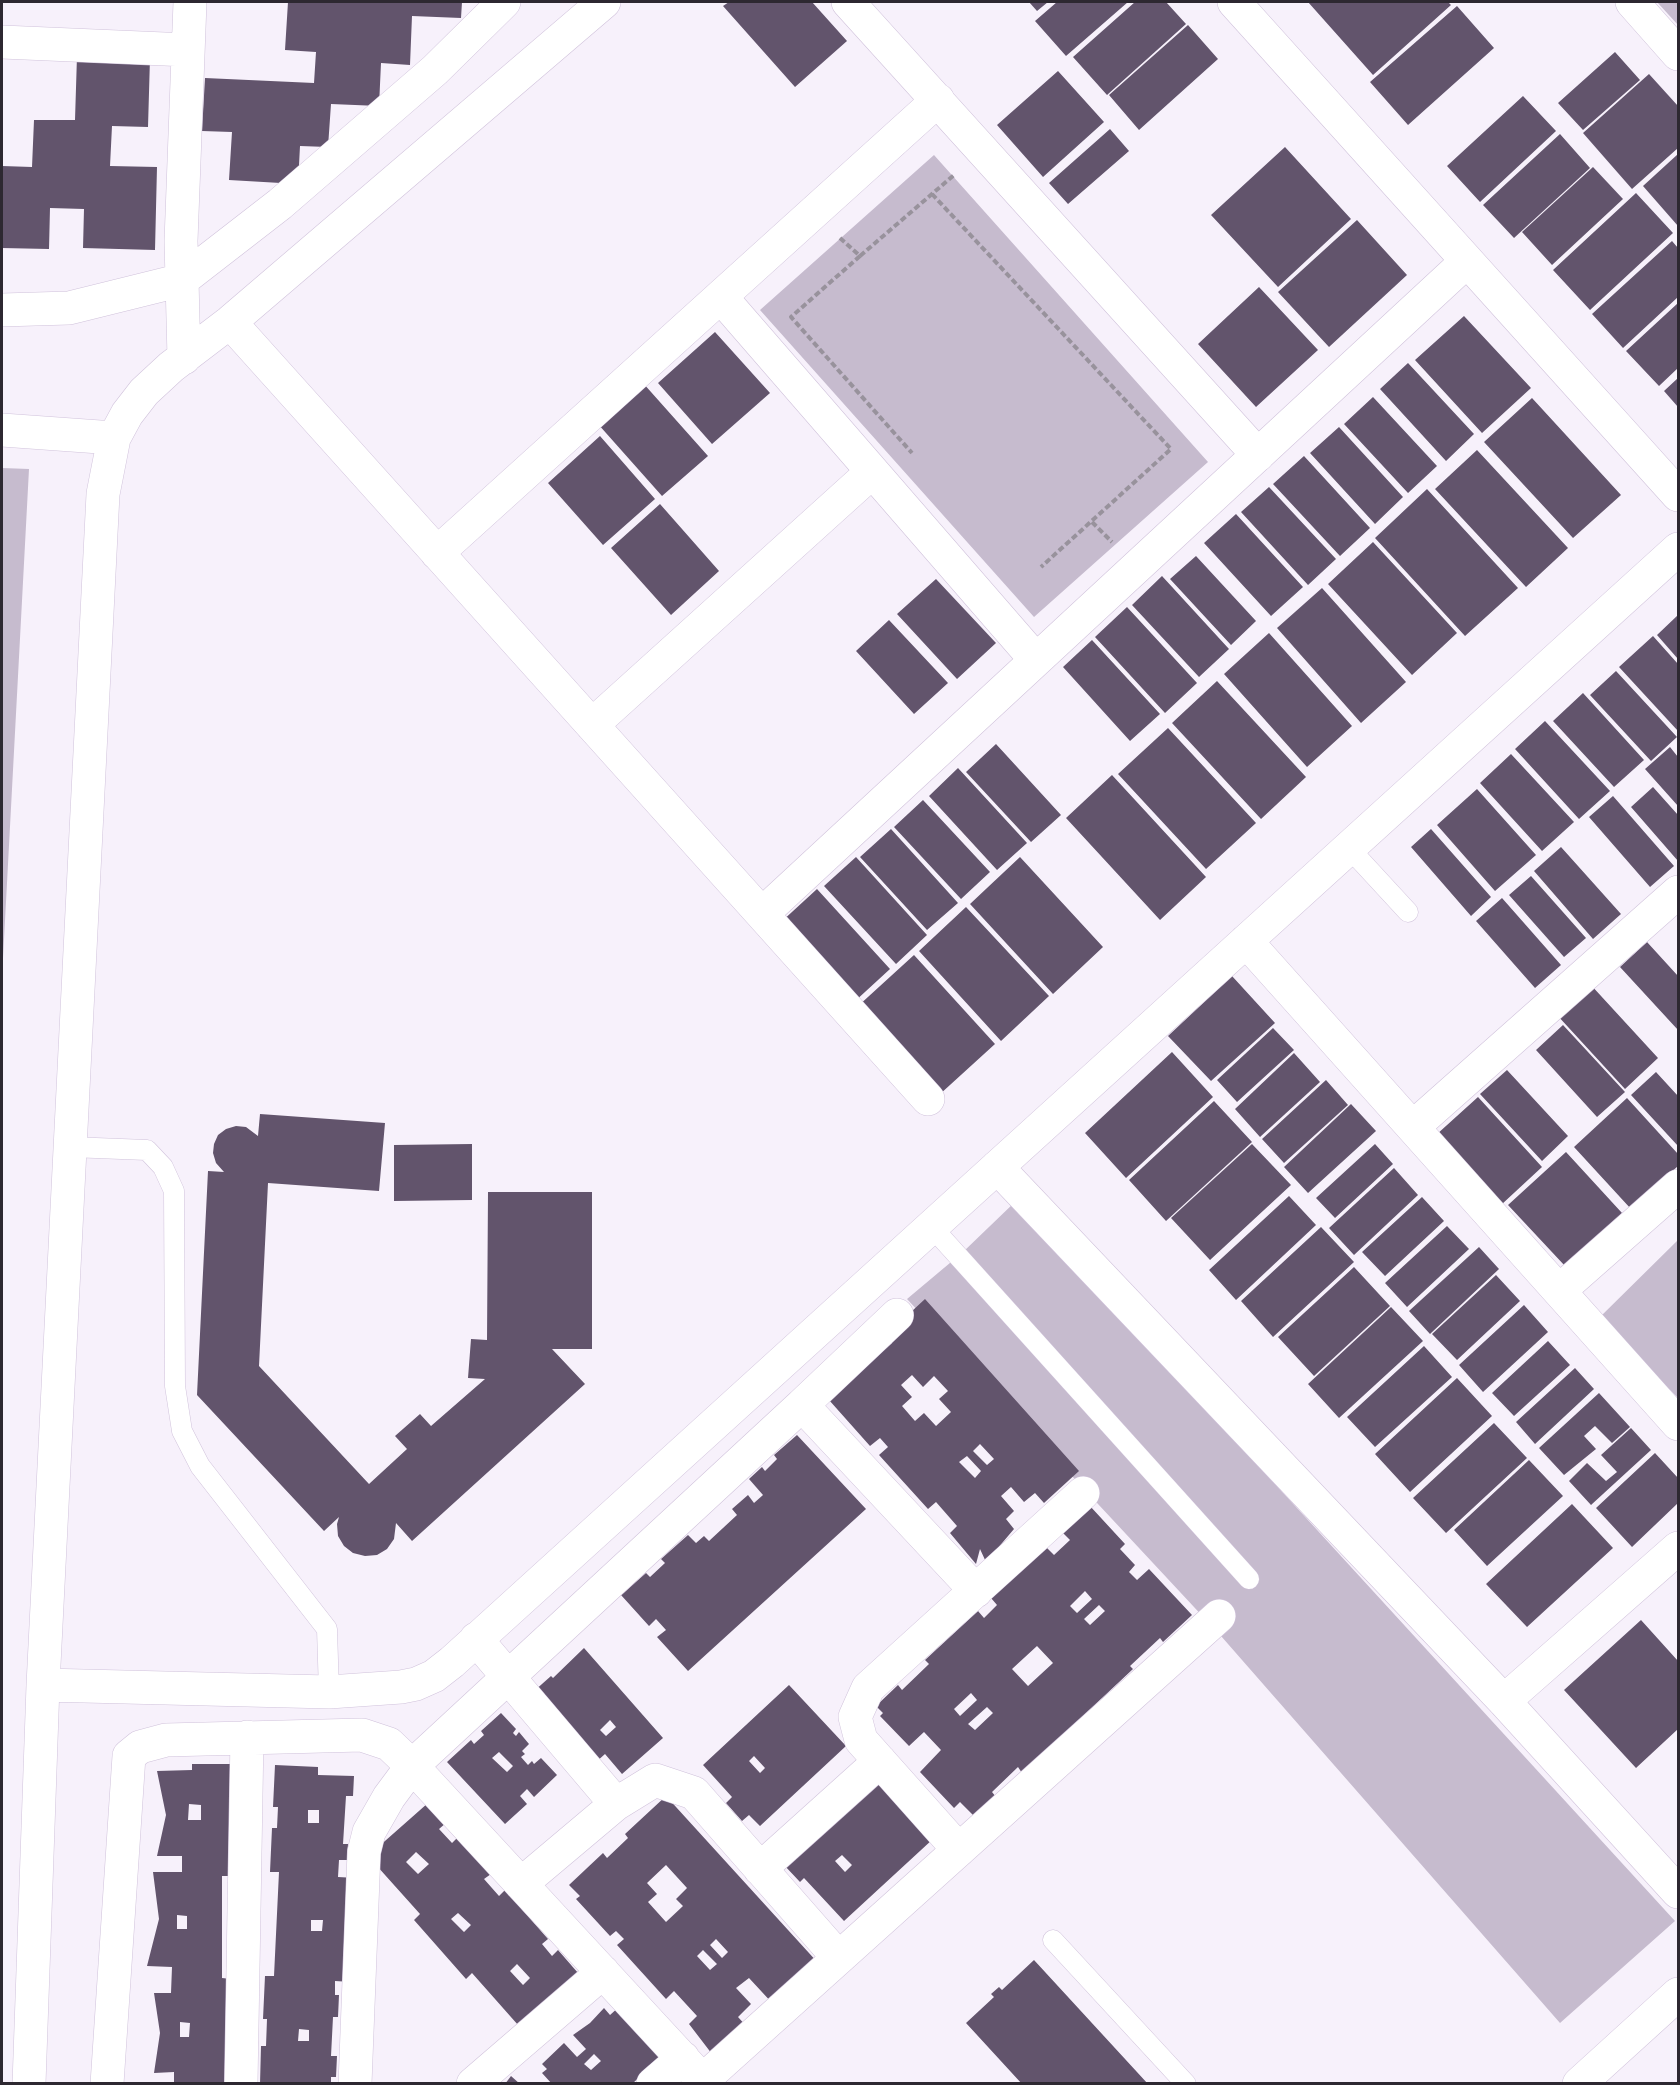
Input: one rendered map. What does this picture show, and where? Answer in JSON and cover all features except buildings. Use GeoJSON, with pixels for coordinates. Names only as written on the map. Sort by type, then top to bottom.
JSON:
{"type":"FeatureCollection","features":[{"type":"Feature","properties":{"kind":"street"},"geometry":{"type":"LineString","coordinates":[[184,358],[181,241],[190,2]]}},
{"type":"Feature","properties":{"kind":"street"},"geometry":{"type":"LineString","coordinates":[[2,310],[69,308],[182,280],[280,204],[332,160],[435,70],[504,2]]}},
{"type":"Feature","properties":{"kind":"street"},"geometry":{"type":"LineString","coordinates":[[848,2],[1258,455]]}},
{"type":"Feature","properties":{"kind":"street"},"geometry":{"type":"LineString","coordinates":[[1234,2],[1678,495]]}},
{"type":"Feature","properties":{"kind":"street"},"geometry":{"type":"LineString","coordinates":[[1632,2],[1678,54]]}},
{"type":"Feature","properties":{"kind":"street"},"geometry":{"type":"LineString","coordinates":[[29,2084],[43,1685],[103,494],[114,438],[127,414],[144,392],[230,322],[591,6]]}},
{"type":"Feature","properties":{"kind":"street"},"geometry":{"type":"LineString","coordinates":[[2,42],[188,50]]}},
{"type":"Feature","properties":{"kind":"street"},"geometry":{"type":"LineString","coordinates":[[437,553],[938,100]]}},
{"type":"Feature","properties":{"kind":"street"},"geometry":{"type":"LineString","coordinates":[[762,914],[1467,261]]}},
{"type":"Feature","properties":{"kind":"street"},"geometry":{"type":"LineString","coordinates":[[721,297],[1036,660]]}},
{"type":"Feature","properties":{"kind":"street"},"geometry":{"type":"LineString","coordinates":[[230,322],[928,1099]]}},
{"type":"Feature","properties":{"kind":"street"},"geometry":{"type":"LineString","coordinates":[[2,430],[114,438]]}},
{"type":"Feature","properties":{"kind":"street"},"geometry":{"type":"LineString","coordinates":[[592,725],[872,472]]}},
{"type":"Feature","properties":{"kind":"street"},"geometry":{"type":"LineString","coordinates":[[43,1685],[329,1692],[401,1687],[416,1684],[434,1676],[1678,549]]}},
{"type":"Feature","properties":{"kind":"street"},"geometry":{"type":"LineString","coordinates":[[1413,1127],[1678,892]]}},
{"type":"Feature","properties":{"kind":"street"},"geometry":{"type":"LineString","coordinates":[[1246,941],[1678,1424]]}},
{"type":"Feature","properties":{"kind":"street"},"geometry":{"type":"LineString","coordinates":[[997,1167],[1504,1701],[1678,1892]]}},
{"type":"Feature","properties":{"kind":"street"},"geometry":{"type":"LineString","coordinates":[[1559,1291],[1678,1186]]}},
{"type":"Feature","properties":{"kind":"street"},"geometry":{"type":"LineString","coordinates":[[355,2084],[364,1852],[369,1832],[389,1797],[412,1766],[897,1316]]}},
{"type":"Feature","properties":{"kind":"street"},"geometry":{"type":"LineString","coordinates":[[802,1405],[976,1591]]}},
{"type":"Feature","properties":{"kind":"street"},"geometry":{"type":"LineString","coordinates":[[959,1850],[861,1740],[855,1717],[868,1688],[1083,1493]]}},
{"type":"Feature","properties":{"kind":"street"},"geometry":{"type":"LineString","coordinates":[[1504,1701],[1678,1548]]}},
{"type":"Feature","properties":{"kind":"street"},"geometry":{"type":"LineString","coordinates":[[653,2084],[697,2074],[838,1957],[1219,1616]]}},
{"type":"Feature","properties":{"kind":"street"},"geometry":{"type":"LineString","coordinates":[[476,1639],[616,1804]]}},
{"type":"Feature","properties":{"kind":"street"},"geometry":{"type":"LineString","coordinates":[[107,2084],[129,1756],[140,1747],[166,1740],[362,1735],[389,1744],[412,1766],[697,2074]]}},
{"type":"Feature","properties":{"kind":"street"},"geometry":{"type":"LineString","coordinates":[[241,2084],[247,1737]]}},
{"type":"Feature","properties":{"kind":"street"},"geometry":{"type":"LineString","coordinates":[[760,1869],[880,1761]]}},
{"type":"Feature","properties":{"kind":"street"},"geometry":{"type":"LineString","coordinates":[[521,1884],[616,1804],[655,1780],[694,1793],[838,1957]]}},
{"type":"Feature","properties":{"kind":"street"},"geometry":{"type":"LineString","coordinates":[[473,2084],[603,1972]]}},
{"type":"Feature","properties":{"kind":"street"},"geometry":{"type":"LineString","coordinates":[[1579,2084],[1678,1994]]}},
{"type":"Feature","properties":{"kind":"lane"},"geometry":{"type":"LineString","coordinates":[[1349,848],[1408,912]]}},
{"type":"Feature","properties":{"kind":"lane"},"geometry":{"type":"LineString","coordinates":[[70,1147],[147,1150],[163,1167],[174,1191],[175,1386],[182,1431],[200,1466],[327,1629],[329,1692]]}},
{"type":"Feature","properties":{"kind":"lane"},"geometry":{"type":"LineString","coordinates":[[931,1226],[1249,1579]]}},
{"type":"Feature","properties":{"kind":"lane"},"geometry":{"type":"LineString","coordinates":[[1053,1940],[1186,2084]]}},
{"type":"Feature","properties":{"kind":"path"},"geometry":{"type":"LineString","coordinates":[[912,453],[790,317],[983,150]]}},
{"type":"Feature","properties":{"kind":"path"},"geometry":{"type":"LineString","coordinates":[[932,194],[1171,450],[1041,567]]}},
{"type":"Feature","properties":{"kind":"path"},"geometry":{"type":"LineString","coordinates":[[814,213],[860,256]]}},
{"type":"Feature","properties":{"kind":"shaded area"},"geometry":{"type":"Polygon","coordinates":[[[1657,2],[1678,2],[1678,25],[1657,2]]]}},
{"type":"Feature","properties":{"kind":"shaded area"},"geometry":{"type":"Polygon","coordinates":[[[934,155],[1208,462],[1034,617],[760,310],[934,155]]]}},
{"type":"Feature","properties":{"kind":"shaded area"},"geometry":{"type":"Polygon","coordinates":[[[2,468],[29,469],[2,977],[2,468]]]}},
{"type":"Feature","properties":{"kind":"shaded area"},"geometry":{"type":"Polygon","coordinates":[[[1016,1201],[1675,1921],[1560,2023],[1221,1636],[907,1299],[963,1252],[1016,1201]]]}},
{"type":"Feature","properties":{"kind":"shaded area"},"geometry":{"type":"Polygon","coordinates":[[[1678,1240],[1678,1398],[1599,1318],[1678,1240]]]}}]}
